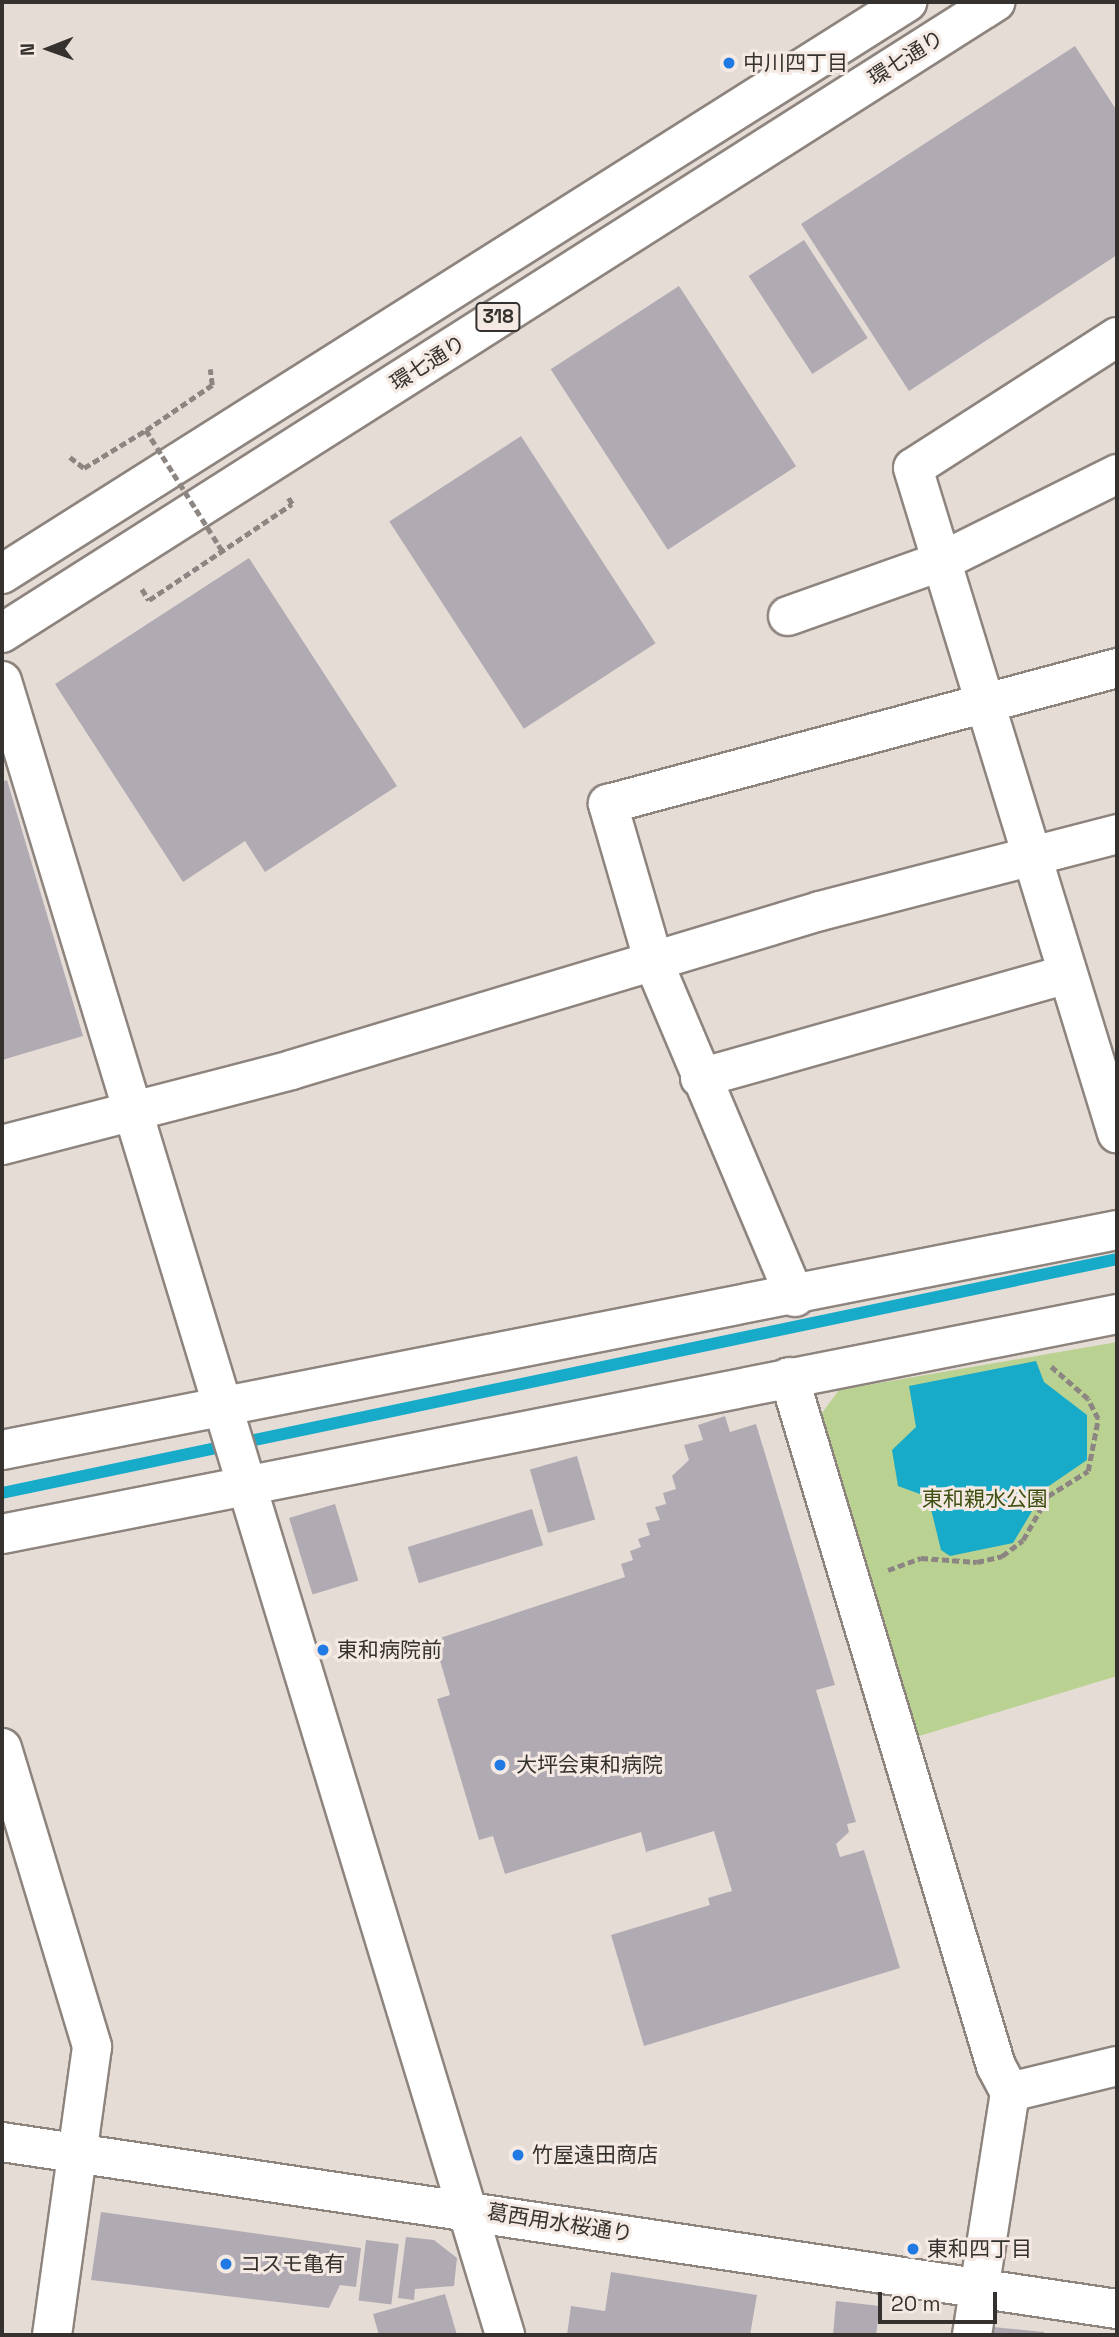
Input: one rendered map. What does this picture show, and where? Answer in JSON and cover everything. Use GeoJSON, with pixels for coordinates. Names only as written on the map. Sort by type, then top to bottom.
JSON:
{"type":"FeatureCollection","features":[{"type":"Feature","properties":{"kind":"street","name":"318"},"geometry":{"type":"LineString","coordinates":[[2,574],[907,2]]}},
{"type":"Feature","properties":{"kind":"street","name":"環七通り"},"geometry":{"type":"LineString","coordinates":[[2,633],[995,2]]}},
{"type":"Feature","properties":{"kind":"street"},"geometry":{"type":"LineString","coordinates":[[1117,337],[913,468],[1117,1133]]}},
{"type":"Feature","properties":{"kind":"street"},"geometry":{"type":"LineString","coordinates":[[788,616],[940,562],[1117,474]]}},
{"type":"Feature","properties":{"kind":"street"},"geometry":{"type":"LineString","coordinates":[[795,1297],[700,1078],[655,966],[608,804],[1117,668]]}},
{"type":"Feature","properties":{"kind":"street"},"geometry":{"type":"LineString","coordinates":[[2,681],[248,1482],[505,2335]]}},
{"type":"Feature","properties":{"kind":"street"},"geometry":{"type":"LineString","coordinates":[[2,1145],[655,966],[820,911],[1032,859],[1117,834]]}},
{"type":"Feature","properties":{"kind":"street"},"geometry":{"type":"LineString","coordinates":[[700,1078],[1068,974]]}},
{"type":"Feature","properties":{"kind":"street"},"geometry":{"type":"LineString","coordinates":[[2,1450],[224,1404],[795,1297],[1117,1230]]}},
{"type":"Feature","properties":{"kind":"street"},"geometry":{"type":"LineString","coordinates":[[2,1534],[248,1482],[1117,1314]]}},
{"type":"Feature","properties":{"kind":"street"},"geometry":{"type":"LineString","coordinates":[[789,1377],[996,2066],[1010,2092],[972,2335]]}},
{"type":"Feature","properties":{"kind":"street"},"geometry":{"type":"LineString","coordinates":[[2,1748],[92,2047],[52,2335]]}},
{"type":"Feature","properties":{"kind":"street"},"geometry":{"type":"LineString","coordinates":[[1010,2092],[1117,2066]]}},
{"type":"Feature","properties":{"kind":"street","name":"葛西用水桜通り"},"geometry":{"type":"LineString","coordinates":[[2,2141],[1117,2309]]}},
{"type":"Feature","properties":{"kind":"path"},"geometry":{"type":"LineString","coordinates":[[70,457],[84,467],[146,430],[212,385],[210,369]]}},
{"type":"Feature","properties":{"kind":"path"},"geometry":{"type":"LineString","coordinates":[[146,430],[223,551]]}},
{"type":"Feature","properties":{"kind":"path"},"geometry":{"type":"LineString","coordinates":[[149,600],[292,504]]}},
{"type":"Feature","properties":{"kind":"path"},"geometry":{"type":"LineString","coordinates":[[881,1573],[921,1558],[976,1562],[1002,1556],[1023,1541],[1048,1496],[1088,1471],[1098,1419],[1088,1399],[1059,1377],[1048,1358]]}},
{"type":"Feature","properties":{"kind":"green space","name":"東和親水公園"},"geometry":{"type":"Polygon","coordinates":[[[1117,1342],[1117,1676],[916,1737],[822,1413],[839,1390],[1117,1342]]]}},
{"type":"Feature","properties":{"kind":"water"},"geometry":{"type":"Polygon","coordinates":[[[1036,1361],[1044,1382],[1087,1415],[1087,1460],[1046,1488],[1013,1543],[950,1556],[941,1550],[928,1497],[898,1486],[892,1450],[916,1427],[909,1386],[1036,1361]]]}},
{"type":"Feature","properties":{"kind":"building"},"geometry":{"type":"Polygon","coordinates":[[[1075,46],[1117,111],[1117,255],[909,391],[801,224],[1075,46]]]}},
{"type":"Feature","properties":{"kind":"building"},"geometry":{"type":"Polygon","coordinates":[[[804,240],[868,338],[812,374],[749,276],[804,240]]]}},
{"type":"Feature","properties":{"kind":"building"},"geometry":{"type":"Polygon","coordinates":[[[679,286],[796,466],[668,550],[551,369],[679,286]]]}},
{"type":"Feature","properties":{"kind":"building"},"geometry":{"type":"Polygon","coordinates":[[[521,436],[656,643],[524,729],[389,522],[521,436]]]}},
{"type":"Feature","properties":{"kind":"building"},"geometry":{"type":"Polygon","coordinates":[[[249,558],[397,786],[265,872],[245,841],[183,882],[55,684],[249,558]]]}},
{"type":"Feature","properties":{"kind":"building"},"geometry":{"type":"Polygon","coordinates":[[[7,780],[83,1036],[2,1060],[2,782],[7,780]]]}},
{"type":"Feature","properties":{"kind":"building"},"geometry":{"type":"Polygon","coordinates":[[[725,1416],[730,1432],[756,1424],[835,1685],[816,1690],[856,1822],[847,1824],[849,1832],[836,1844],[840,1857],[864,1850],[900,1968],[644,2046],[611,1935],[710,1905],[708,1898],[732,1891],[714,1831],[646,1852],[641,1832],[505,1874],[493,1836],[479,1840],[437,1699],[450,1695],[434,1640],[625,1577],[621,1564],[633,1560],[630,1551],[641,1547],[638,1539],[650,1535],[646,1523],[660,1520],[655,1507],[666,1504],[663,1493],[676,1489],[672,1476],[689,1460],[684,1445],[703,1440],[698,1425],[725,1416]]]}},
{"type":"Feature","properties":{"kind":"building"},"geometry":{"type":"Polygon","coordinates":[[[577,1456],[595,1519],[548,1533],[530,1470],[577,1456]]]}},
{"type":"Feature","properties":{"kind":"building"},"geometry":{"type":"Polygon","coordinates":[[[335,1504],[358,1581],[312,1595],[289,1518],[335,1504]]]}},
{"type":"Feature","properties":{"kind":"building"},"geometry":{"type":"Polygon","coordinates":[[[532,1509],[543,1545],[419,1583],[408,1547],[532,1509]]]}},
{"type":"Feature","properties":{"kind":"building","name":"コスモ亀有"},"geometry":{"type":"Polygon","coordinates":[[[101,2212],[361,2248],[356,2287],[340,2285],[329,2308],[91,2280],[101,2212]]]}},
{"type":"Feature","properties":{"kind":"building"},"geometry":{"type":"Polygon","coordinates":[[[406,2237],[434,2240],[457,2258],[454,2286],[415,2289],[414,2300],[398,2298],[406,2237]]]}},
{"type":"Feature","properties":{"kind":"building"},"geometry":{"type":"Polygon","coordinates":[[[366,2240],[399,2244],[391,2305],[359,2301],[366,2240]]]}},
{"type":"Feature","properties":{"kind":"building"},"geometry":{"type":"Polygon","coordinates":[[[611,2272],[757,2295],[750,2335],[567,2335],[571,2306],[605,2311],[611,2272]]]}},
{"type":"Feature","properties":{"kind":"building"},"geometry":{"type":"Polygon","coordinates":[[[445,2294],[457,2335],[379,2335],[373,2314],[445,2294]]]}},
{"type":"Feature","properties":{"kind":"building"},"geometry":{"type":"Polygon","coordinates":[[[836,2301],[880,2306],[876,2335],[833,2335],[836,2301]]]}},
{"type":"Feature","properties":{"kind":"building"},"geometry":{"type":"Polygon","coordinates":[[[993,2327],[1044,2332],[1044,2335],[992,2335],[993,2327]]]}},
{"type":"Feature","properties":{"kind":"waterway"},"geometry":{"type":"LineString","coordinates":[[2,1493],[1117,1259]]}},
{"type":"Feature","properties":{"kind":"place","name":"中川四丁目"},"geometry":{"type":"Point","coordinates":[729,63]}},
{"type":"Feature","properties":{"kind":"place","name":"東和病院前"},"geometry":{"type":"Point","coordinates":[323,1650]}},
{"type":"Feature","properties":{"kind":"place","name":"大坪会東和病院"},"geometry":{"type":"Point","coordinates":[500,1765]}},
{"type":"Feature","properties":{"kind":"place","name":"竹屋遠田商店"},"geometry":{"type":"Point","coordinates":[518,2155]}},
{"type":"Feature","properties":{"kind":"place","name":"東和四丁目"},"geometry":{"type":"Point","coordinates":[913,2249]}},
{"type":"Feature","properties":{"kind":"place","name":"コスモ亀有"},"geometry":{"type":"Point","coordinates":[226,2264]}}]}
